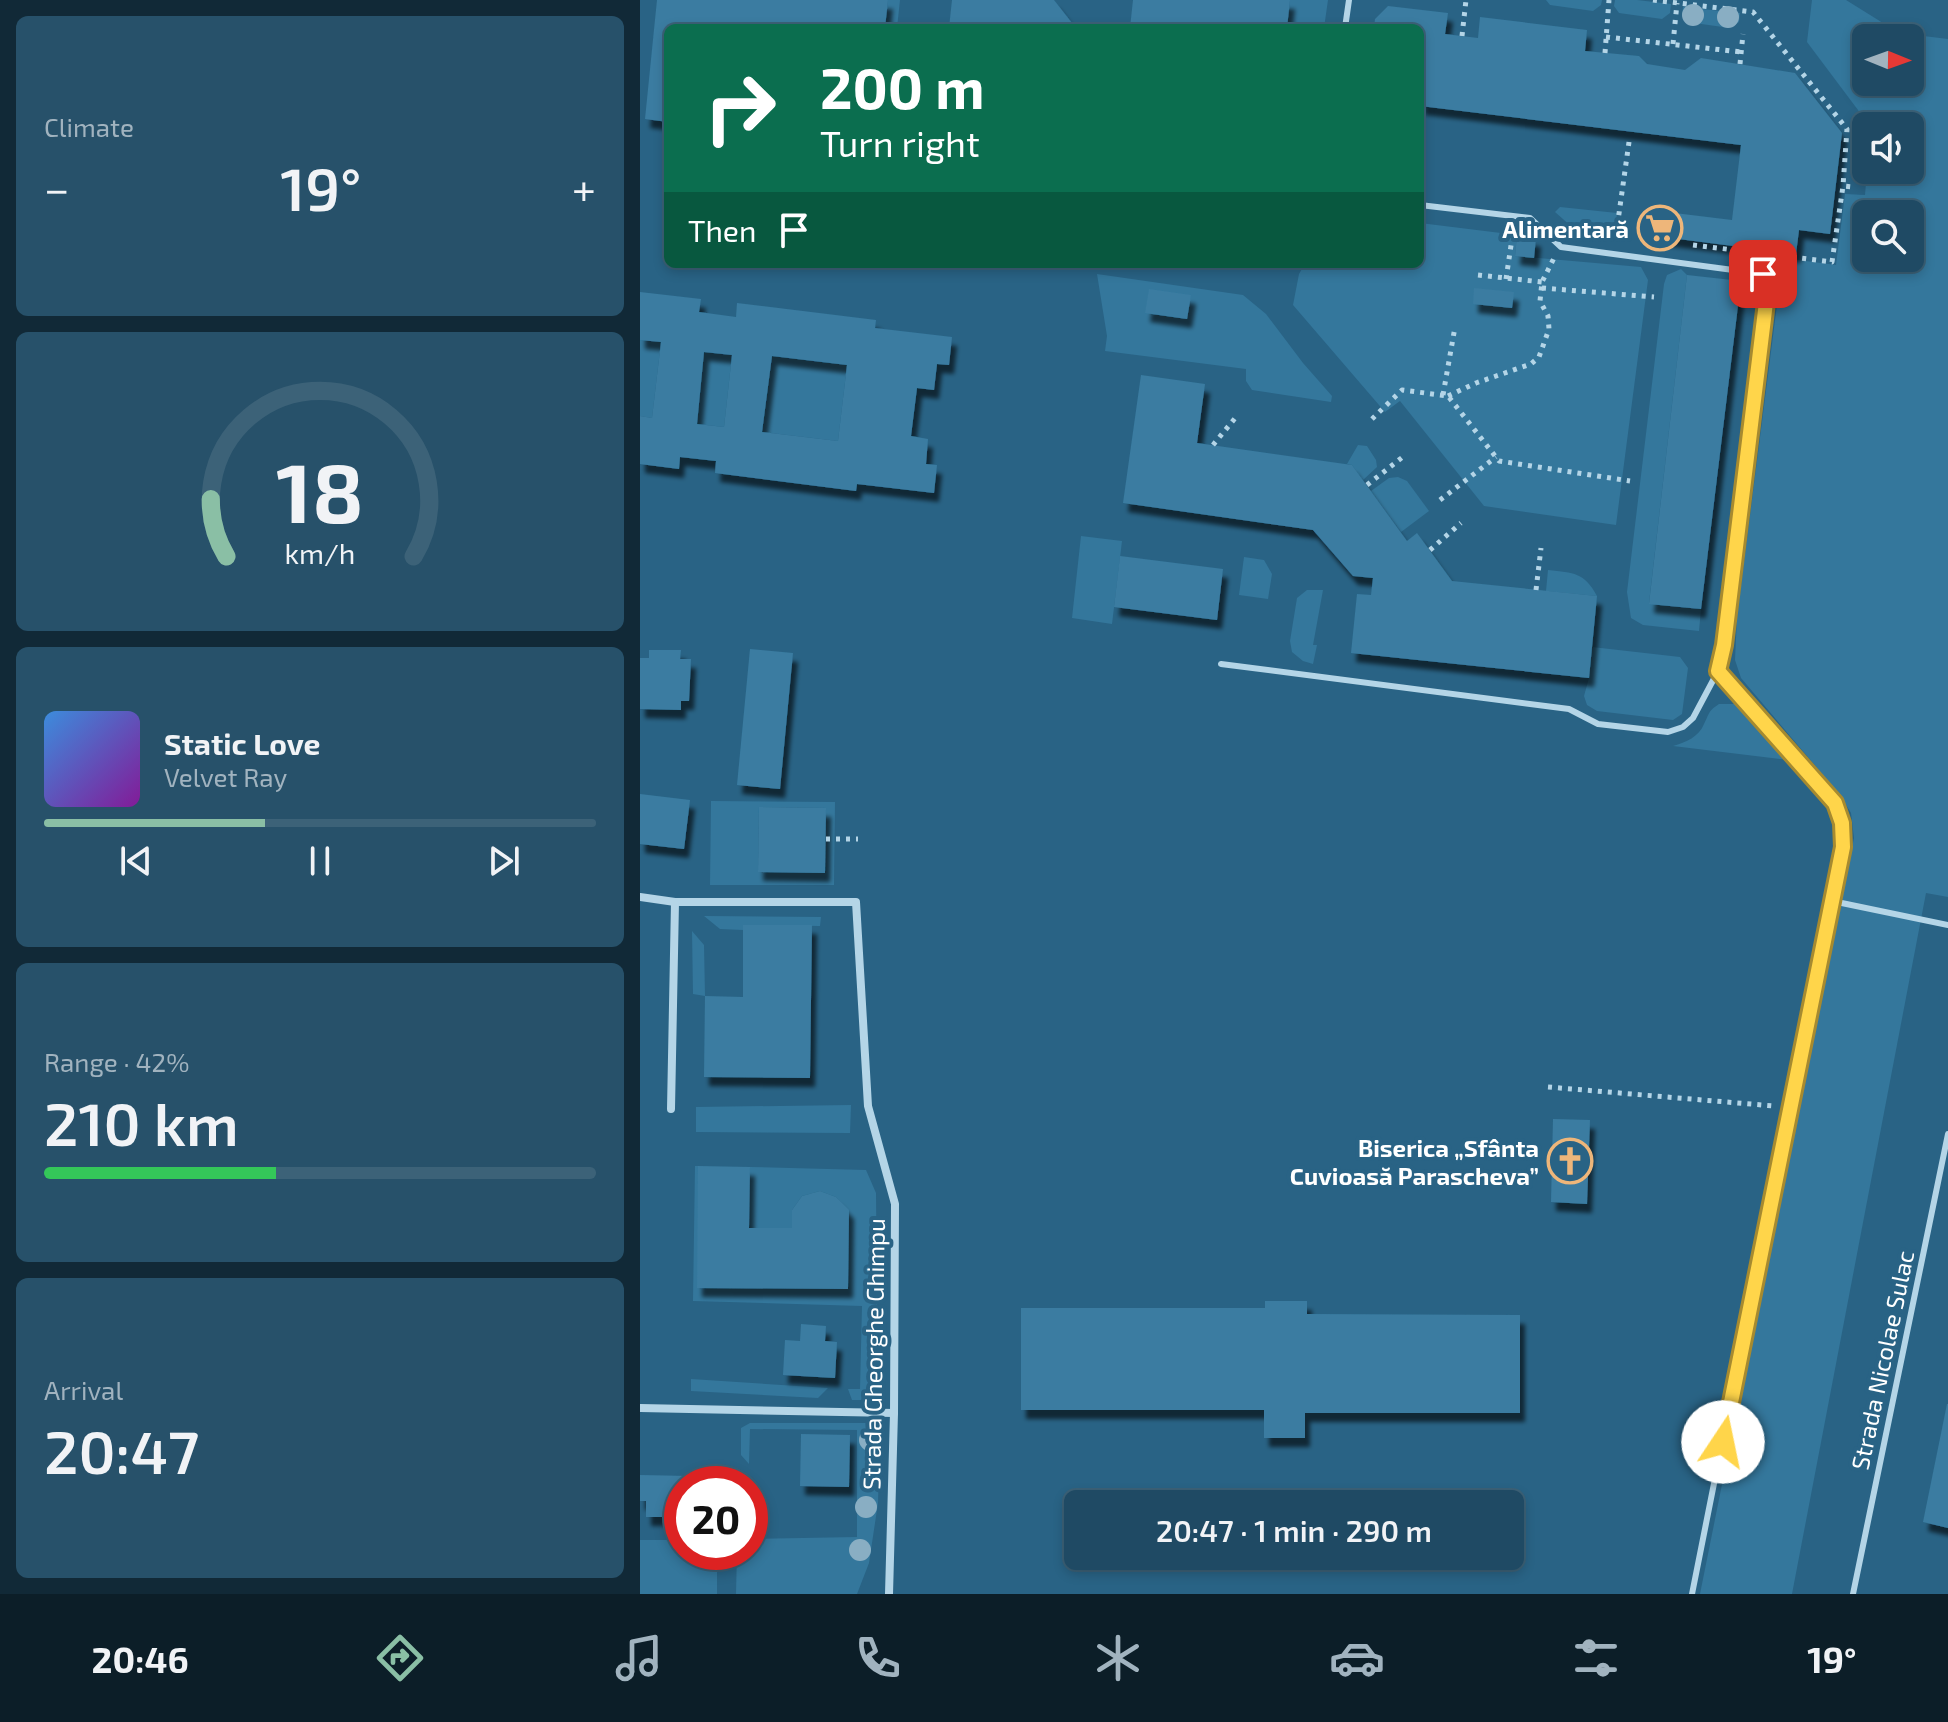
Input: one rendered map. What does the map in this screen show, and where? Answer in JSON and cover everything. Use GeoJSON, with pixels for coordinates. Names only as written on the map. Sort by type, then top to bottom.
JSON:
{"type":"FeatureCollection","features":[{"type":"Feature","properties":{"kind":"street","name":"Strada Gheorghe Ghimpu"},"geometry":{"type":"LineString","coordinates":[[640,897],[675,902],[856,902],[868,1106],[895,1204],[889,1594]]}},
{"type":"Feature","properties":{"kind":"street"},"geometry":{"type":"LineString","coordinates":[[671,1109],[675,902]]}},
{"type":"Feature","properties":{"kind":"street"},"geometry":{"type":"LineString","coordinates":[[640,1408],[894,1413]]}},
{"type":"Feature","properties":{"kind":"lane"},"geometry":{"type":"LineString","coordinates":[[1346,24],[1349,0]]}},
{"type":"Feature","properties":{"kind":"lane"},"geometry":{"type":"LineString","coordinates":[[1221,664],[1569,709],[1598,724],[1668,732],[1683,727],[1693,718],[1718,671],[1726,632],[1768,286],[1763,274],[1561,247],[1530,218],[1424,205]]}},
{"type":"Feature","properties":{"kind":"lane"},"geometry":{"type":"LineString","coordinates":[[1692,1594],[1843,847],[1842,823],[1835,803],[1718,671]]}},
{"type":"Feature","properties":{"kind":"lane"},"geometry":{"type":"LineString","coordinates":[[1832,901],[1948,925]]}},
{"type":"Feature","properties":{"kind":"lane","name":"Strada Nicolae Sulac"},"geometry":{"type":"LineString","coordinates":[[1853,1594],[1948,1134]]}},
{"type":"Feature","properties":{"kind":"path"},"geometry":{"type":"LineString","coordinates":[[1462,36],[1466,0]]}},
{"type":"Feature","properties":{"kind":"path"},"geometry":{"type":"LineString","coordinates":[[1605,53],[1609,0]]}},
{"type":"Feature","properties":{"kind":"path"},"geometry":{"type":"LineString","coordinates":[[1653,0],[1753,12],[1847,129],[1842,165],[1843,186],[1832,262],[1682,243]]}},
{"type":"Feature","properties":{"kind":"path"},"geometry":{"type":"LineString","coordinates":[[1673,44],[1677,3]]}},
{"type":"Feature","properties":{"kind":"path"},"geometry":{"type":"LineString","coordinates":[[1740,64],[1743,34]]}},
{"type":"Feature","properties":{"kind":"path"},"geometry":{"type":"LineString","coordinates":[[1606,37],[1741,52]]}},
{"type":"Feature","properties":{"kind":"path"},"geometry":{"type":"LineString","coordinates":[[1616,235],[1629,142]]}},
{"type":"Feature","properties":{"kind":"path"},"geometry":{"type":"LineString","coordinates":[[1843,186],[1854,187]]}},
{"type":"Feature","properties":{"kind":"path"},"geometry":{"type":"LineString","coordinates":[[1506,279],[1513,231]]}},
{"type":"Feature","properties":{"kind":"path"},"geometry":{"type":"LineString","coordinates":[[1602,234],[1626,237]]}},
{"type":"Feature","properties":{"kind":"path"},"geometry":{"type":"LineString","coordinates":[[1372,419],[1402,390],[1445,396],[1531,364],[1539,357],[1549,329],[1548,316],[1540,301],[1542,285],[1561,247]]}},
{"type":"Feature","properties":{"kind":"path"},"geometry":{"type":"LineString","coordinates":[[1478,275],[1654,297]]}},
{"type":"Feature","properties":{"kind":"path"},"geometry":{"type":"LineString","coordinates":[[1455,327],[1445,396],[1499,461],[1630,481]]}},
{"type":"Feature","properties":{"kind":"path"},"geometry":{"type":"LineString","coordinates":[[1213,445],[1236,417]]}},
{"type":"Feature","properties":{"kind":"path"},"geometry":{"type":"LineString","coordinates":[[1367,485],[1404,456]]}},
{"type":"Feature","properties":{"kind":"path"},"geometry":{"type":"LineString","coordinates":[[1440,500],[1496,457]]}},
{"type":"Feature","properties":{"kind":"path"},"geometry":{"type":"LineString","coordinates":[[1430,550],[1461,523]]}},
{"type":"Feature","properties":{"kind":"path"},"geometry":{"type":"LineString","coordinates":[[1536,590],[1541,548]]}},
{"type":"Feature","properties":{"kind":"path"},"geometry":{"type":"LineString","coordinates":[[826,839],[858,839]]}},
{"type":"Feature","properties":{"kind":"path"},"geometry":{"type":"LineString","coordinates":[[1548,1087],[1789,1107]]}},
{"type":"Feature","properties":{"kind":"shaded area"},"geometry":{"type":"Polygon","coordinates":[[[888,0],[900,0],[897,24],[885,24],[888,0]]]}},
{"type":"Feature","properties":{"kind":"shaded area"},"geometry":{"type":"Polygon","coordinates":[[[1290,0],[1328,0],[1325,24],[1287,24],[1290,0]]]}},
{"type":"Feature","properties":{"kind":"shaded area"},"geometry":{"type":"Polygon","coordinates":[[[1546,0],[1602,0],[1593,11],[1550,5],[1546,0]]]}},
{"type":"Feature","properties":{"kind":"shaded area"},"geometry":{"type":"Polygon","coordinates":[[[1615,0],[1671,4],[1670,13],[1662,19],[1619,13],[1614,6],[1615,0]]]}},
{"type":"Feature","properties":{"kind":"shaded area"},"geometry":{"type":"Polygon","coordinates":[[[1812,0],[1846,0],[1885,24],[1852,24],[1852,96],[1924,96],[1924,36],[1948,39],[1948,897],[1926,893],[1792,1594],[1700,1594],[1854,838],[1851,813],[1840,795],[1741,678],[1735,660],[1737,617],[1783,258],[1836,265],[1845,194],[1865,195],[1866,184],[1924,184],[1924,112],[1860,112],[1807,42],[1812,0]]]}},
{"type":"Feature","properties":{"kind":"shaded area"},"geometry":{"type":"Polygon","coordinates":[[[1683,7],[1740,13],[1739,22],[1730,28],[1687,22],[1682,16],[1683,7]]]}},
{"type":"Feature","properties":{"kind":"shaded area"},"geometry":{"type":"Polygon","coordinates":[[[1560,207],[1617,213],[1615,231],[1572,227],[1555,212],[1560,207]]]}},
{"type":"Feature","properties":{"kind":"shaded area"},"geometry":{"type":"Polygon","coordinates":[[[1424,223],[1517,235],[1515,256],[1641,267],[1648,280],[1616,525],[1484,506],[1400,401],[1385,412],[1293,305],[1303,268],[1424,268],[1424,223]]]}},
{"type":"Feature","properties":{"kind":"shaded area"},"geometry":{"type":"Polygon","coordinates":[[[1681,269],[1687,275],[1649,603],[1701,609],[1699,631],[1643,625],[1631,618],[1627,592],[1664,284],[1667,275],[1681,269]]]}},
{"type":"Feature","properties":{"kind":"shaded area"},"geometry":{"type":"Polygon","coordinates":[[[1097,274],[1243,295],[1266,314],[1332,396],[1331,402],[1252,390],[1246,381],[1246,369],[1105,351],[1107,336],[1097,274]]]}},
{"type":"Feature","properties":{"kind":"shaded area"},"geometry":{"type":"Polygon","coordinates":[[[640,340],[661,342],[652,418],[640,416],[640,340]]]}},
{"type":"Feature","properties":{"kind":"shaded area"},"geometry":{"type":"Polygon","coordinates":[[[704,352],[732,355],[724,427],[697,424],[704,352]]]}},
{"type":"Feature","properties":{"kind":"shaded area"},"geometry":{"type":"Polygon","coordinates":[[[772,356],[847,365],[838,441],[762,432],[772,356]]]}},
{"type":"Feature","properties":{"kind":"shaded area"},"geometry":{"type":"Polygon","coordinates":[[[1358,445],[1367,446],[1377,467],[1363,480],[1352,465],[1347,464],[1358,445]]]}},
{"type":"Feature","properties":{"kind":"shaded area"},"geometry":{"type":"Polygon","coordinates":[[[1398,477],[1407,481],[1429,511],[1401,532],[1371,491],[1389,478],[1398,477]]]}},
{"type":"Feature","properties":{"kind":"shaded area"},"geometry":{"type":"Polygon","coordinates":[[[1081,536],[1122,541],[1112,624],[1072,618],[1081,536]]]}},
{"type":"Feature","properties":{"kind":"shaded area"},"geometry":{"type":"Polygon","coordinates":[[[1244,557],[1264,560],[1272,574],[1268,599],[1239,595],[1244,557]]]}},
{"type":"Feature","properties":{"kind":"shaded area"},"geometry":{"type":"Polygon","coordinates":[[[1548,570],[1583,578],[1597,596],[1546,591],[1548,570]]]}},
{"type":"Feature","properties":{"kind":"shaded area"},"geometry":{"type":"Polygon","coordinates":[[[1307,590],[1323,590],[1313,645],[1317,645],[1313,664],[1292,652],[1290,641],[1297,598],[1307,590]]]}},
{"type":"Feature","properties":{"kind":"shaded area"},"geometry":{"type":"Polygon","coordinates":[[[1592,647],[1680,657],[1688,668],[1682,714],[1673,720],[1597,711],[1587,705],[1584,696],[1592,647]]]}},
{"type":"Feature","properties":{"kind":"shaded area"},"geometry":{"type":"Polygon","coordinates":[[[1719,704],[1735,704],[1788,760],[1673,746],[1695,736],[1719,704]]]}},
{"type":"Feature","properties":{"kind":"shaded area"},"geometry":{"type":"Polygon","coordinates":[[[711,801],[835,802],[834,885],[710,885],[711,801]],[[759,807],[758,872],[825,872],[826,808],[759,807]]]}},
{"type":"Feature","properties":{"kind":"shaded area"},"geometry":{"type":"Polygon","coordinates":[[[704,916],[821,917],[820,926],[744,925],[743,930],[720,929],[704,916]]]}},
{"type":"Feature","properties":{"kind":"shaded area"},"geometry":{"type":"Polygon","coordinates":[[[692,931],[704,945],[705,996],[693,994],[692,931]]]}},
{"type":"Feature","properties":{"kind":"shaded area"},"geometry":{"type":"Polygon","coordinates":[[[851,1105],[850,1133],[696,1132],[696,1107],[851,1105]]]}},
{"type":"Feature","properties":{"kind":"shaded area"},"geometry":{"type":"Polygon","coordinates":[[[695,1166],[698,1166],[698,1288],[848,1289],[848,1210],[836,1197],[820,1191],[802,1196],[792,1210],[792,1228],[749,1228],[750,1167],[866,1170],[876,1193],[878,1400],[852,1400],[848,1389],[860,1389],[862,1306],[693,1301],[695,1166]]]}},
{"type":"Feature","properties":{"kind":"shaded area"},"geometry":{"type":"Polygon","coordinates":[[[691,1379],[828,1388],[818,1398],[691,1391],[691,1379]]]}},
{"type":"Feature","properties":{"kind":"shaded area"},"geometry":{"type":"Polygon","coordinates":[[[750,1423],[871,1423],[880,1430],[878,1503],[869,1563],[857,1594],[736,1594],[737,1570],[768,1570],[768,1539],[857,1537],[857,1430],[750,1429],[749,1464],[741,1455],[741,1428],[750,1423]]]}},
{"type":"Feature","properties":{"kind":"shaded area"},"geometry":{"type":"Polygon","coordinates":[[[640,1540],[664,1540],[664,1570],[717,1570],[717,1594],[640,1594],[640,1540]]]}},
{"type":"Feature","properties":{"kind":"building"},"geometry":{"type":"Polygon","coordinates":[[[657,0],[888,0],[885,24],[664,24],[664,121],[645,119],[657,0]]]}},
{"type":"Feature","properties":{"kind":"building"},"geometry":{"type":"Polygon","coordinates":[[[952,0],[1054,0],[1073,24],[949,24],[952,0]]]}},
{"type":"Feature","properties":{"kind":"building"},"geometry":{"type":"Polygon","coordinates":[[[1133,0],[1290,0],[1287,24],[1130,24],[1133,0]]]}},
{"type":"Feature","properties":{"kind":"building"},"geometry":{"type":"Polygon","coordinates":[[[1388,6],[1448,13],[1445,34],[1478,38],[1480,17],[1587,30],[1585,51],[1639,56],[1647,64],[1685,70],[1701,58],[1795,73],[1842,133],[1830,234],[1799,230],[1796,254],[1647,235],[1650,210],[1732,220],[1741,145],[1424,106],[1424,24],[1374,24],[1375,19],[1388,6]]]}},
{"type":"Feature","properties":{"kind":"building"},"geometry":{"type":"Polygon","coordinates":[[[1517,235],[1536,238],[1534,258],[1515,256],[1517,235]]]}},
{"type":"Feature","properties":{"kind":"building"},"geometry":{"type":"Polygon","coordinates":[[[1687,275],[1741,281],[1701,609],[1649,604],[1687,275]]]}},
{"type":"Feature","properties":{"kind":"building"},"geometry":{"type":"Polygon","coordinates":[[[1474,288],[1514,292],[1512,308],[1473,304],[1474,288]]]}},
{"type":"Feature","properties":{"kind":"building"},"geometry":{"type":"Polygon","coordinates":[[[1149,289],[1191,295],[1187,319],[1145,313],[1149,289]]]}},
{"type":"Feature","properties":{"kind":"building"},"geometry":{"type":"Polygon","coordinates":[[[640,292],[701,299],[699,312],[736,317],[737,303],[876,320],[875,328],[952,337],[949,365],[937,364],[934,390],[917,388],[911,436],[928,439],[926,464],[937,465],[934,493],[857,484],[856,491],[715,473],[716,461],[680,457],[679,469],[640,464],[640,416],[652,418],[661,342],[640,340],[640,292]],[[704,352],[697,424],[724,427],[732,355],[704,352]],[[772,356],[762,432],[838,441],[847,365],[772,356]]]}},
{"type":"Feature","properties":{"kind":"building"},"geometry":{"type":"Polygon","coordinates":[[[1141,375],[1205,384],[1197,443],[1352,465],[1407,541],[1417,533],[1452,581],[1597,596],[1589,678],[1351,653],[1357,594],[1371,595],[1373,578],[1353,576],[1313,530],[1123,503],[1141,375]]]}},
{"type":"Feature","properties":{"kind":"building"},"geometry":{"type":"Polygon","coordinates":[[[1120,556],[1223,569],[1217,620],[1114,607],[1120,556]]]}},
{"type":"Feature","properties":{"kind":"building"},"geometry":{"type":"Polygon","coordinates":[[[750,649],[793,653],[780,789],[737,785],[750,649]]]}},
{"type":"Feature","properties":{"kind":"building"},"geometry":{"type":"Polygon","coordinates":[[[649,650],[681,650],[680,659],[691,659],[689,701],[681,701],[681,710],[640,709],[640,658],[649,658],[649,650]]]}},
{"type":"Feature","properties":{"kind":"building"},"geometry":{"type":"Polygon","coordinates":[[[640,794],[690,800],[684,849],[640,844],[640,794]]]}},
{"type":"Feature","properties":{"kind":"building"},"geometry":{"type":"Polygon","coordinates":[[[759,807],[826,808],[825,873],[758,872],[759,807]]]}},
{"type":"Feature","properties":{"kind":"building"},"geometry":{"type":"Polygon","coordinates":[[[743,925],[812,925],[810,1078],[704,1077],[705,996],[743,997],[743,925]]]}},
{"type":"Feature","properties":{"kind":"building","name":"Biserica „Sfânta Cuvioasă Parascheva”"},"geometry":{"type":"Polygon","coordinates":[[[1553,1119],[1590,1120],[1587,1204],[1551,1202],[1553,1119]]]}},
{"type":"Feature","properties":{"kind":"building"},"geometry":{"type":"Polygon","coordinates":[[[698,1166],[750,1167],[749,1228],[792,1228],[792,1210],[802,1196],[820,1191],[836,1197],[849,1210],[848,1289],[697,1288],[698,1166]]]}},
{"type":"Feature","properties":{"kind":"building"},"geometry":{"type":"Polygon","coordinates":[[[1265,1301],[1307,1301],[1307,1314],[1520,1315],[1520,1413],[1305,1413],[1305,1438],[1264,1438],[1264,1410],[1021,1410],[1021,1308],[1265,1308],[1265,1301]]]}},
{"type":"Feature","properties":{"kind":"building"},"geometry":{"type":"Polygon","coordinates":[[[801,1324],[826,1326],[825,1341],[837,1342],[835,1378],[783,1375],[785,1340],[800,1341],[801,1324]]]}},
{"type":"Feature","properties":{"kind":"building"},"geometry":{"type":"Polygon","coordinates":[[[1948,1404],[1948,1528],[1923,1522],[1948,1404]]]}},
{"type":"Feature","properties":{"kind":"building"},"geometry":{"type":"Polygon","coordinates":[[[801,1434],[850,1435],[849,1487],[800,1486],[801,1434]]]}},
{"type":"Feature","properties":{"kind":"building"},"geometry":{"type":"Polygon","coordinates":[[[640,1475],[664,1475],[664,1517],[646,1517],[646,1501],[640,1501],[640,1475]]]}},
{"type":"Feature","properties":{"kind":"place","name":"Alimentară"},"geometry":{"type":"Point","coordinates":[1660,228]}},
{"type":"Feature","properties":{"kind":"place","name":"Biserica „Sfânta Cuvioasă Parascheva”"},"geometry":{"type":"Point","coordinates":[1570,1161]}},
{"type":"Feature","properties":{"kind":"route"},"geometry":{"type":"LineString","coordinates":[[1723,1442],[1843,847],[1842,823],[1835,803],[1718,671],[1724,645],[1768,286],[1763,274]]}}]}
